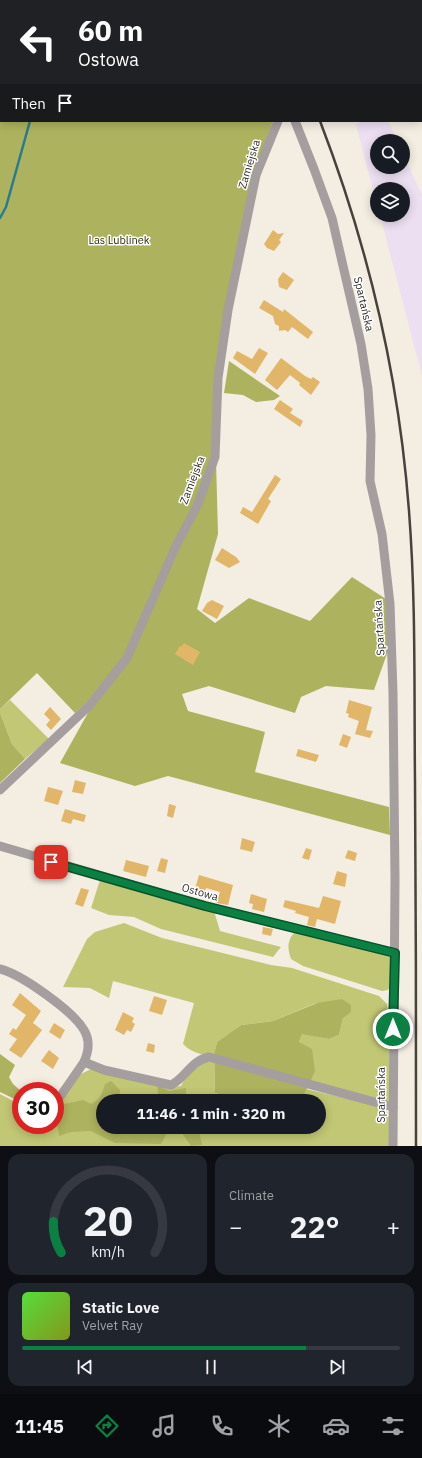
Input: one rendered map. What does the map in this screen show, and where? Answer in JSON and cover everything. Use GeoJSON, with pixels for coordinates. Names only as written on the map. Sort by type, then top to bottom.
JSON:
{"type":"FeatureCollection","features":[{"type":"Feature","properties":{"kind":"street","name":"Zamiejska"},"geometry":{"type":"LineString","coordinates":[[0,790],[90,705],[127,658],[175,548],[198,504],[214,456],[218,378],[228,310],[256,175],[278,122]]}},
{"type":"Feature","properties":{"kind":"street","name":"Spartańska"},"geometry":{"type":"LineString","coordinates":[[295,122],[332,218],[359,337],[368,389],[370,480],[382,534],[390,604],[393,693],[395,953],[393,1146]]}},
{"type":"Feature","properties":{"kind":"street","name":"Ostowa"},"geometry":{"type":"LineString","coordinates":[[0,846],[205,906],[395,953]]}},
{"type":"Feature","properties":{"kind":"street"},"geometry":{"type":"LineString","coordinates":[[0,969],[18,977],[51,998],[80,1025],[88,1042],[87,1056],[64,1091]]}},
{"type":"Feature","properties":{"kind":"street"},"geometry":{"type":"LineString","coordinates":[[84,1062],[104,1070],[171,1085],[178,1082],[196,1062],[208,1057],[393,1107]]}},
{"type":"Feature","properties":{"kind":"shaded area"},"geometry":{"type":"Polygon","coordinates":[[[360,122],[388,122],[394,134],[370,134],[370,174],[410,174],[410,169],[422,195],[422,376],[382,222],[410,222],[410,182],[371,182],[356,125],[360,122]]]}},
{"type":"Feature","properties":{"kind":"green space","name":"Las Lublinek"},"geometry":{"type":"Polygon","coordinates":[[[0,122],[273,122],[253,176],[215,378],[211,457],[196,502],[125,656],[87,702],[75,713],[37,673],[0,709],[0,122]]]}},
{"type":"Feature","properties":{"kind":"green space"},"geometry":{"type":"Polygon","coordinates":[[[229,361],[280,396],[274,400],[256,402],[243,395],[224,393],[229,361]]]}},
{"type":"Feature","properties":{"kind":"green space"},"geometry":{"type":"Polygon","coordinates":[[[216,460],[218,534],[197,609],[215,623],[249,598],[310,621],[352,577],[386,599],[388,651],[374,690],[326,686],[301,697],[295,713],[209,686],[182,694],[188,711],[265,732],[255,772],[389,807],[390,835],[168,776],[135,786],[60,763],[89,711],[129,660],[216,460]]]}},
{"type":"Feature","properties":{"kind":"green space"},"geometry":{"type":"Polygon","coordinates":[[[10,700],[49,739],[25,759],[12,744],[0,713],[0,709],[10,700]]]}},
{"type":"Feature","properties":{"kind":"green space"},"geometry":{"type":"Polygon","coordinates":[[[0,713],[12,744],[25,759],[0,783],[0,713]]]}},
{"type":"Feature","properties":{"kind":"green space"},"geometry":{"type":"Polygon","coordinates":[[[100,880],[214,911],[220,931],[281,947],[273,957],[161,929],[134,917],[109,915],[91,908],[100,880]]]}},
{"type":"Feature","properties":{"kind":"green space"},"geometry":{"type":"Polygon","coordinates":[[[124,923],[162,938],[271,965],[292,968],[379,996],[387,1004],[389,1020],[390,1102],[310,1081],[299,1042],[302,1033],[329,1039],[339,1035],[343,1018],[316,1003],[273,1021],[241,1025],[217,1042],[214,1054],[206,1055],[193,1051],[183,1044],[194,1003],[113,981],[109,998],[90,988],[63,987],[87,939],[95,932],[124,923]]]}},
{"type":"Feature","properties":{"kind":"green space"},"geometry":{"type":"Polygon","coordinates":[[[296,931],[392,956],[391,985],[388,990],[382,991],[303,966],[291,959],[289,940],[296,931]]]}},
{"type":"Feature","properties":{"kind":"green space"},"geometry":{"type":"Polygon","coordinates":[[[342,999],[351,1005],[351,1012],[343,1018],[339,1035],[329,1039],[302,1034],[299,1042],[312,1049],[315,1071],[304,1094],[215,1093],[214,1054],[217,1042],[241,1025],[273,1021],[317,1003],[342,999]]]}},
{"type":"Feature","properties":{"kind":"green space"},"geometry":{"type":"Polygon","coordinates":[[[0,1054],[15,1065],[9,1077],[12,1082],[12,1098],[0,1092],[0,1054]]]}},
{"type":"Feature","properties":{"kind":"green space"},"geometry":{"type":"Polygon","coordinates":[[[205,1062],[214,1062],[215,1093],[218,1094],[96,1094],[96,1134],[326,1134],[326,1094],[304,1094],[306,1089],[379,1106],[389,1114],[390,1146],[0,1146],[0,1094],[12,1100],[12,1134],[64,1134],[64,1096],[79,1075],[91,1069],[172,1087],[181,1086],[187,1075],[205,1062]]]}},
{"type":"Feature","properties":{"kind":"green space"},"geometry":{"type":"Polygon","coordinates":[[[111,1081],[120,1090],[120,1094],[101,1094],[105,1084],[111,1081]]]}},
{"type":"Feature","properties":{"kind":"green space"},"geometry":{"type":"Polygon","coordinates":[[[157,1085],[169,1091],[186,1088],[186,1094],[158,1094],[157,1085]]]}},
{"type":"Feature","properties":{"kind":"green space"},"geometry":{"type":"Polygon","coordinates":[[[83,1100],[91,1104],[96,1102],[96,1134],[91,1131],[71,1132],[59,1136],[59,1134],[64,1134],[64,1104],[83,1100]]]}},
{"type":"Feature","properties":{"kind":"green space"},"geometry":{"type":"Polygon","coordinates":[[[97,1134],[166,1134],[161,1144],[115,1143],[97,1134]]]}},
{"type":"Feature","properties":{"kind":"green space"},"geometry":{"type":"Polygon","coordinates":[[[183,1134],[200,1134],[202,1145],[191,1146],[183,1134]]]}},
{"type":"Feature","properties":{"kind":"building"},"geometry":{"type":"Polygon","coordinates":[[[273,230],[278,234],[284,233],[279,240],[281,242],[274,251],[267,248],[264,244],[273,230]]]}},
{"type":"Feature","properties":{"kind":"building"},"geometry":{"type":"Polygon","coordinates":[[[283,272],[294,280],[287,290],[279,287],[278,279],[283,272]]]}},
{"type":"Feature","properties":{"kind":"building"},"geometry":{"type":"Polygon","coordinates":[[[264,300],[283,312],[284,309],[313,332],[308,339],[292,327],[288,332],[285,330],[279,331],[279,326],[275,324],[273,316],[259,308],[264,300]]]}},
{"type":"Feature","properties":{"kind":"building"},"geometry":{"type":"Polygon","coordinates":[[[259,348],[268,353],[255,374],[233,358],[237,351],[252,359],[259,348]]]}},
{"type":"Feature","properties":{"kind":"building"},"geometry":{"type":"Polygon","coordinates":[[[281,358],[305,376],[311,379],[313,377],[320,382],[311,395],[290,375],[277,390],[265,380],[281,358]]]}},
{"type":"Feature","properties":{"kind":"building"},"geometry":{"type":"Polygon","coordinates":[[[280,400],[293,409],[290,413],[303,421],[300,427],[274,409],[280,400]]]}},
{"type":"Feature","properties":{"kind":"building"},"geometry":{"type":"Polygon","coordinates":[[[275,475],[281,479],[268,499],[271,501],[258,524],[240,513],[243,507],[252,512],[275,475]]]}},
{"type":"Feature","properties":{"kind":"building"},"geometry":{"type":"Polygon","coordinates":[[[222,548],[236,557],[240,562],[229,568],[215,560],[222,548]]]}},
{"type":"Feature","properties":{"kind":"building"},"geometry":{"type":"Polygon","coordinates":[[[212,600],[224,606],[217,619],[202,611],[207,603],[212,600]]]}},
{"type":"Feature","properties":{"kind":"building"},"geometry":{"type":"Polygon","coordinates":[[[184,643],[200,652],[193,665],[175,654],[179,647],[184,643]]]}},
{"type":"Feature","properties":{"kind":"building"},"geometry":{"type":"Polygon","coordinates":[[[349,700],[372,707],[366,730],[373,731],[370,738],[355,734],[359,721],[348,717],[349,714],[346,713],[349,700]]]}},
{"type":"Feature","properties":{"kind":"building"},"geometry":{"type":"Polygon","coordinates":[[[50,707],[61,719],[51,730],[46,725],[50,720],[44,714],[50,707]]]}},
{"type":"Feature","properties":{"kind":"building"},"geometry":{"type":"Polygon","coordinates":[[[343,734],[351,737],[347,748],[339,745],[343,734]]]}},
{"type":"Feature","properties":{"kind":"building"},"geometry":{"type":"Polygon","coordinates":[[[298,749],[319,755],[316,762],[296,756],[298,749]]]}},
{"type":"Feature","properties":{"kind":"building"},"geometry":{"type":"Polygon","coordinates":[[[75,780],[86,783],[83,794],[72,792],[75,780]]]}},
{"type":"Feature","properties":{"kind":"building"},"geometry":{"type":"Polygon","coordinates":[[[48,787],[63,791],[58,805],[44,801],[48,787]]]}},
{"type":"Feature","properties":{"kind":"building"},"geometry":{"type":"Polygon","coordinates":[[[169,804],[176,806],[173,818],[167,816],[169,804]]]}},
{"type":"Feature","properties":{"kind":"building"},"geometry":{"type":"Polygon","coordinates":[[[65,809],[86,815],[84,822],[73,819],[71,824],[61,821],[65,809]]]}},
{"type":"Feature","properties":{"kind":"building"},"geometry":{"type":"Polygon","coordinates":[[[242,838],[255,842],[252,852],[240,849],[242,838]]]}},
{"type":"Feature","properties":{"kind":"building"},"geometry":{"type":"Polygon","coordinates":[[[306,848],[312,850],[309,860],[302,858],[306,848]]]}},
{"type":"Feature","properties":{"kind":"building"},"geometry":{"type":"Polygon","coordinates":[[[348,850],[357,853],[355,861],[345,858],[348,850]]]}},
{"type":"Feature","properties":{"kind":"building"},"geometry":{"type":"Polygon","coordinates":[[[161,858],[168,860],[165,873],[157,871],[161,858]]]}},
{"type":"Feature","properties":{"kind":"building"},"geometry":{"type":"Polygon","coordinates":[[[126,860],[149,866],[146,877],[123,871],[126,860]]]}},
{"type":"Feature","properties":{"kind":"building"},"geometry":{"type":"Polygon","coordinates":[[[337,871],[347,874],[345,887],[333,884],[337,871]]]}},
{"type":"Feature","properties":{"kind":"building"},"geometry":{"type":"Polygon","coordinates":[[[199,875],[233,885],[228,905],[216,903],[220,892],[206,888],[204,895],[194,892],[199,875]]]}},
{"type":"Feature","properties":{"kind":"building"},"geometry":{"type":"Polygon","coordinates":[[[81,888],[89,890],[83,907],[75,904],[81,888]]]}},
{"type":"Feature","properties":{"kind":"building"},"geometry":{"type":"Polygon","coordinates":[[[251,894],[267,899],[264,912],[252,909],[253,904],[249,903],[251,894]]]}},
{"type":"Feature","properties":{"kind":"building"},"geometry":{"type":"Polygon","coordinates":[[[323,896],[341,901],[335,924],[317,919],[315,927],[307,925],[309,917],[295,913],[296,911],[283,907],[285,900],[319,908],[323,896]]]}},
{"type":"Feature","properties":{"kind":"building"},"geometry":{"type":"Polygon","coordinates":[[[263,927],[273,929],[271,936],[262,934],[263,927]]]}},
{"type":"Feature","properties":{"kind":"building"},"geometry":{"type":"Polygon","coordinates":[[[20,993],[41,1011],[33,1023],[42,1030],[21,1058],[9,1050],[17,1039],[9,1034],[13,1028],[16,1030],[26,1015],[12,1005],[20,993]]]}},
{"type":"Feature","properties":{"kind":"building"},"geometry":{"type":"Polygon","coordinates":[[[154,996],[167,1000],[162,1015],[149,1011],[154,996]]]}},
{"type":"Feature","properties":{"kind":"building"},"geometry":{"type":"Polygon","coordinates":[[[123,1012],[134,1018],[132,1022],[135,1024],[131,1032],[127,1030],[124,1035],[115,1030],[123,1012]]]}},
{"type":"Feature","properties":{"kind":"building"},"geometry":{"type":"Polygon","coordinates":[[[54,1023],[65,1030],[60,1039],[49,1032],[54,1023]]]}},
{"type":"Feature","properties":{"kind":"building"},"geometry":{"type":"Polygon","coordinates":[[[148,1043],[155,1045],[154,1053],[146,1051],[148,1043]]]}},
{"type":"Feature","properties":{"kind":"building"},"geometry":{"type":"Polygon","coordinates":[[[49,1050],[59,1058],[53,1069],[41,1061],[49,1050]]]}},
{"type":"Feature","properties":{"kind":"waterway"},"geometry":{"type":"LineString","coordinates":[[0,218],[6,207],[30,122]]}},
{"type":"Feature","properties":{"kind":"railway"},"geometry":{"type":"LineString","coordinates":[[320,122],[353,216],[379,313],[398,411],[409,511],[413,578],[414,646],[416,1146]]}},
{"type":"Feature","properties":{"kind":"route"},"geometry":{"type":"LineString","coordinates":[[51,862],[205,906],[395,953],[393,1029]]}}]}
